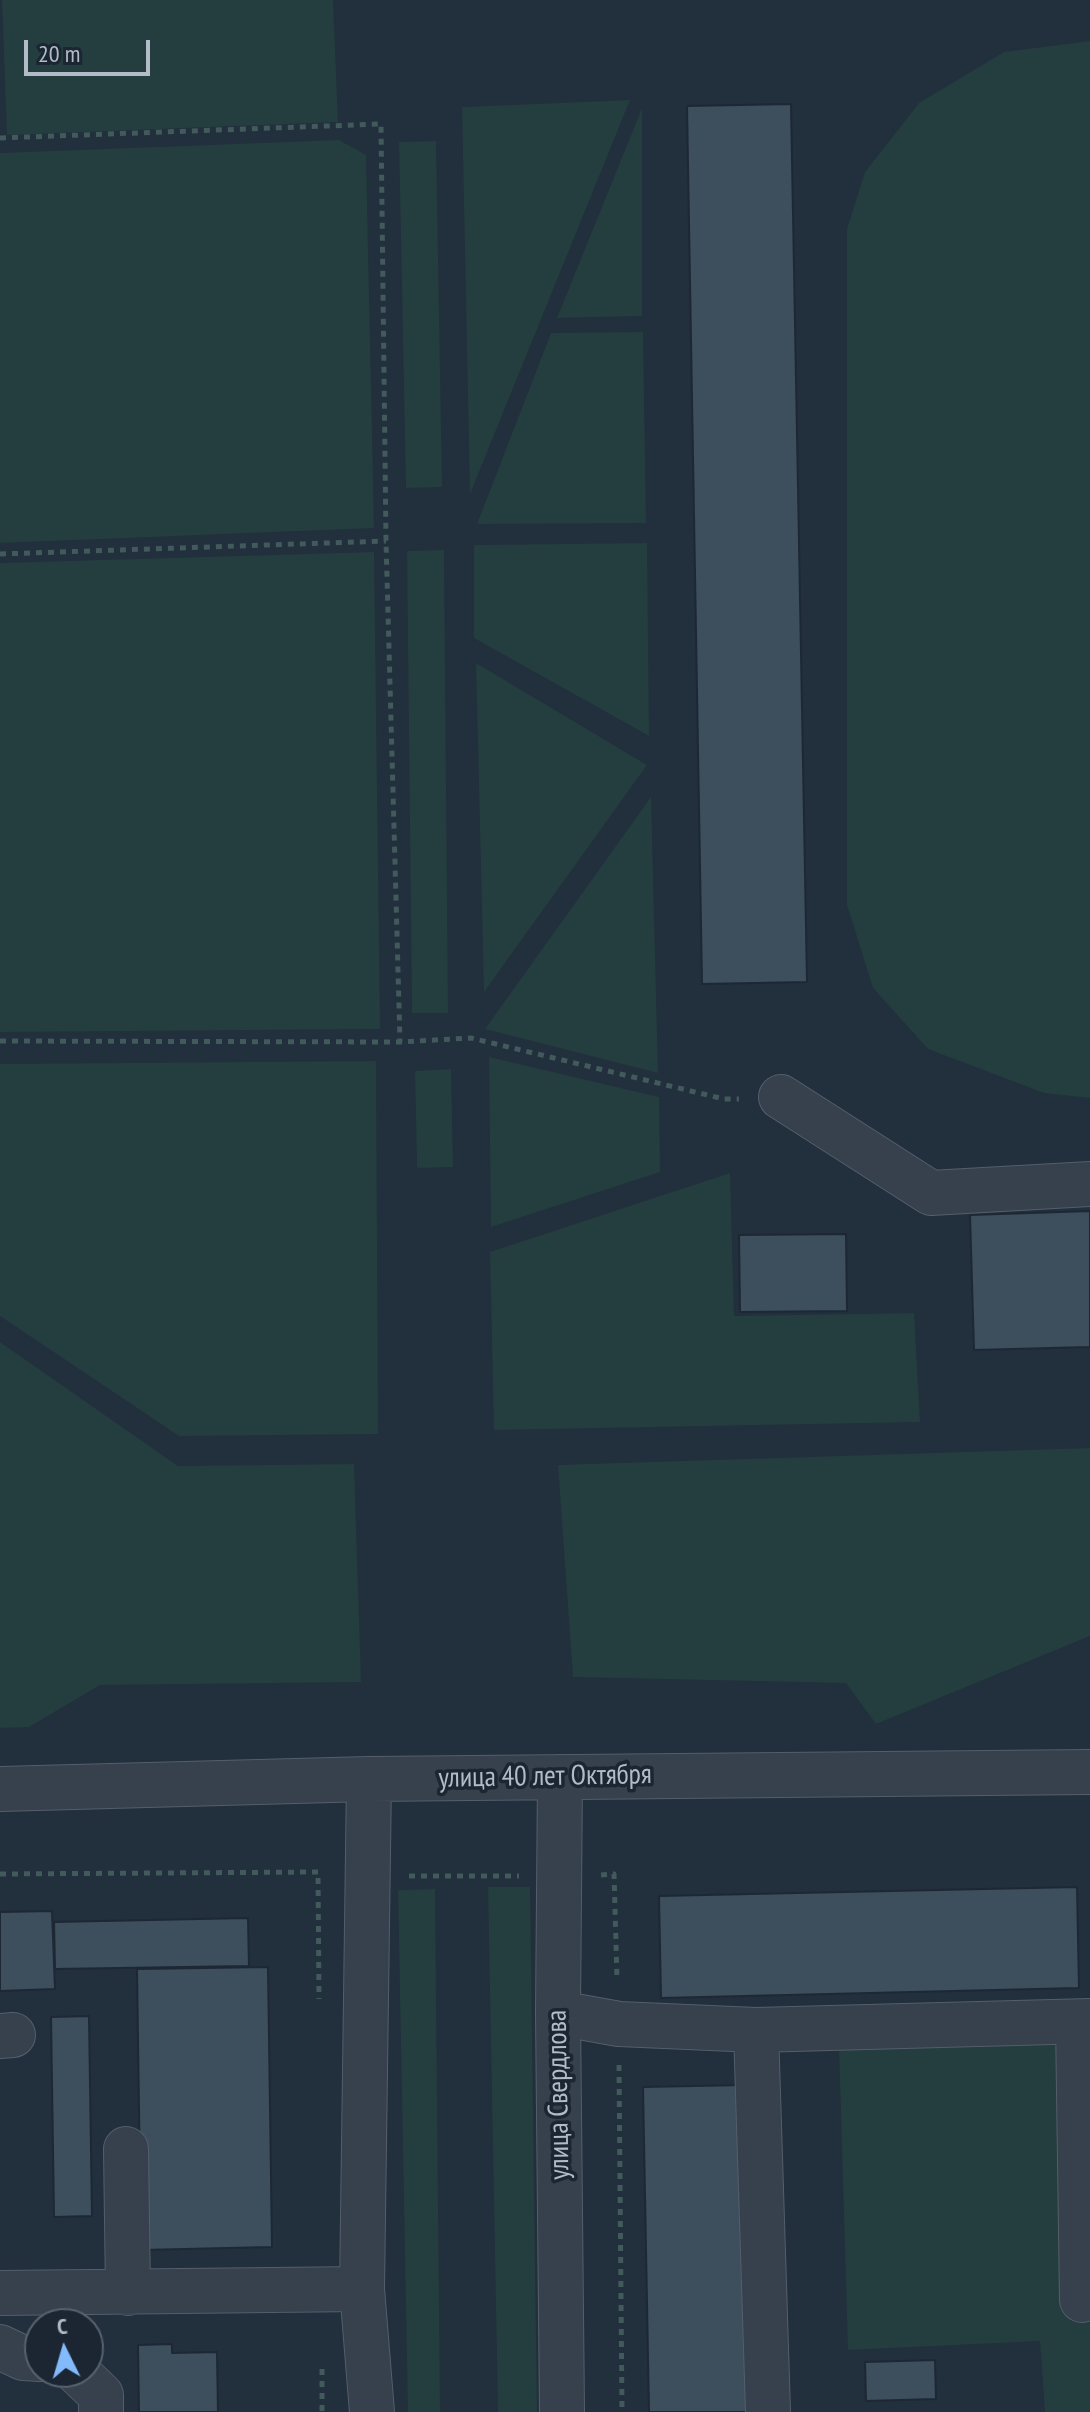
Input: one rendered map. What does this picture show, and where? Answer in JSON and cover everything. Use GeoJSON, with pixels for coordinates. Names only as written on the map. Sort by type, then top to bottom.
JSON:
{"type":"FeatureCollection","features":[{"type":"Feature","properties":{"kind":"street"},"geometry":{"type":"LineString","coordinates":[[781,1097],[931,1193],[1090,1184]]}},
{"type":"Feature","properties":{"kind":"street","name":"улица 40 лет Октября"},"geometry":{"type":"LineString","coordinates":[[0,1789],[369,1779],[1090,1772]]}},
{"type":"Feature","properties":{"kind":"street","name":"улица Свердлова"},"geometry":{"type":"LineString","coordinates":[[560,1777],[558,2013],[562,2412]]}},
{"type":"Feature","properties":{"kind":"street"},"geometry":{"type":"LineString","coordinates":[[369,1779],[362,2289],[372,2412]]}},
{"type":"Feature","properties":{"kind":"street"},"geometry":{"type":"LineString","coordinates":[[558,2013],[619,2024],[756,2030],[1084,2022],[1082,2300]]}},
{"type":"Feature","properties":{"kind":"street"},"geometry":{"type":"LineString","coordinates":[[756,2030],[768,2412]]}},
{"type":"Feature","properties":{"kind":"street"},"geometry":{"type":"LineString","coordinates":[[126,2149],[128,2293]]}},
{"type":"Feature","properties":{"kind":"street"},"geometry":{"type":"LineString","coordinates":[[0,2293],[362,2289]]}},
{"type":"Feature","properties":{"kind":"street"},"geometry":{"type":"LineString","coordinates":[[0,2347],[24,2358]]}},
{"type":"Feature","properties":{"kind":"street"},"geometry":{"type":"LineString","coordinates":[[94,2388],[101,2395],[101,2412]]}},
{"type":"Feature","properties":{"kind":"path"},"geometry":{"type":"LineString","coordinates":[[0,138],[381,124],[386,541],[400,1042]]}},
{"type":"Feature","properties":{"kind":"path"},"geometry":{"type":"LineString","coordinates":[[0,554],[386,541]]}},
{"type":"Feature","properties":{"kind":"path"},"geometry":{"type":"LineString","coordinates":[[0,1041],[400,1042],[471,1038],[724,1099],[781,1097]]}},
{"type":"Feature","properties":{"kind":"path"},"geometry":{"type":"LineString","coordinates":[[0,1874],[318,1872],[319,2011]]}},
{"type":"Feature","properties":{"kind":"path"},"geometry":{"type":"LineString","coordinates":[[321,2366],[322,2412]]}},
{"type":"Feature","properties":{"kind":"green space"},"geometry":{"type":"Polygon","coordinates":[[[2,0],[333,0],[338,122],[7,135],[2,0]]]}},
{"type":"Feature","properties":{"kind":"green space"},"geometry":{"type":"Polygon","coordinates":[[[1090,41],[1090,1098],[1044,1093],[928,1049],[873,988],[847,905],[847,229],[865,172],[919,103],[1004,52],[1090,41]]]}},
{"type":"Feature","properties":{"kind":"green space"},"geometry":{"type":"Polygon","coordinates":[[[630,100],[470,494],[462,107],[630,100]]]}},
{"type":"Feature","properties":{"kind":"green space"},"geometry":{"type":"Polygon","coordinates":[[[642,108],[642,316],[557,318],[642,108]]]}},
{"type":"Feature","properties":{"kind":"green space"},"geometry":{"type":"Polygon","coordinates":[[[339,140],[366,155],[374,528],[0,543],[0,153],[339,140]]]}},
{"type":"Feature","properties":{"kind":"green space"},"geometry":{"type":"Polygon","coordinates":[[[436,141],[442,487],[406,488],[399,142],[436,141]]]}},
{"type":"Feature","properties":{"kind":"green space"},"geometry":{"type":"Polygon","coordinates":[[[643,332],[646,523],[477,524],[551,333],[643,332]]]}},
{"type":"Feature","properties":{"kind":"green space"},"geometry":{"type":"Polygon","coordinates":[[[647,543],[649,736],[474,638],[474,545],[647,543]]]}},
{"type":"Feature","properties":{"kind":"green space"},"geometry":{"type":"Polygon","coordinates":[[[444,550],[448,1013],[412,1013],[407,551],[444,550]]]}},
{"type":"Feature","properties":{"kind":"green space"},"geometry":{"type":"Polygon","coordinates":[[[374,552],[380,1029],[0,1032],[0,563],[374,552]]]}},
{"type":"Feature","properties":{"kind":"green space"},"geometry":{"type":"Polygon","coordinates":[[[476,663],[647,765],[484,992],[476,663]]]}},
{"type":"Feature","properties":{"kind":"green space"},"geometry":{"type":"Polygon","coordinates":[[[651,797],[658,1073],[485,1029],[651,797]]]}},
{"type":"Feature","properties":{"kind":"green space"},"geometry":{"type":"Polygon","coordinates":[[[489,1057],[659,1097],[660,1172],[491,1227],[489,1057]]]}},
{"type":"Feature","properties":{"kind":"green space"},"geometry":{"type":"Polygon","coordinates":[[[376,1061],[378,1434],[179,1436],[0,1316],[0,1064],[376,1061]]]}},
{"type":"Feature","properties":{"kind":"green space"},"geometry":{"type":"Polygon","coordinates":[[[451,1069],[453,1167],[417,1168],[415,1071],[451,1069]]]}},
{"type":"Feature","properties":{"kind":"green space"},"geometry":{"type":"Polygon","coordinates":[[[730,1173],[734,1316],[914,1313],[920,1422],[494,1430],[490,1252],[730,1173]]]}},
{"type":"Feature","properties":{"kind":"green space"},"geometry":{"type":"Polygon","coordinates":[[[0,1342],[178,1466],[354,1464],[361,1682],[100,1685],[29,1727],[0,1728],[0,1342]]]}},
{"type":"Feature","properties":{"kind":"green space"},"geometry":{"type":"Polygon","coordinates":[[[1090,1448],[1090,1636],[876,1724],[846,1683],[573,1677],[558,1465],[1090,1448]]]}},
{"type":"Feature","properties":{"kind":"green space"},"geometry":{"type":"Polygon","coordinates":[[[488,1887],[530,1887],[537,2412],[498,2412],[488,1887]]]}},
{"type":"Feature","properties":{"kind":"green space"},"geometry":{"type":"Polygon","coordinates":[[[435,1889],[440,2412],[408,2412],[398,1890],[435,1889]]]}},
{"type":"Feature","properties":{"kind":"green space"},"geometry":{"type":"Polygon","coordinates":[[[1090,2010],[1090,2412],[1045,2412],[1040,2341],[848,2350],[838,2014],[1090,2010]]]}},
{"type":"Feature","properties":{"kind":"building"},"geometry":{"type":"Polygon","coordinates":[[[791,104],[807,982],[702,984],[687,106],[791,104]]]}},
{"type":"Feature","properties":{"kind":"building"},"geometry":{"type":"Polygon","coordinates":[[[1090,1211],[1090,1347],[974,1350],[970,1215],[1090,1211]]]}},
{"type":"Feature","properties":{"kind":"building"},"geometry":{"type":"Polygon","coordinates":[[[846,1234],[847,1311],[740,1312],[739,1235],[846,1234]]]}},
{"type":"Feature","properties":{"kind":"building"},"geometry":{"type":"Polygon","coordinates":[[[1077,1887],[1079,1988],[661,1998],[659,1896],[1077,1887]]]}},
{"type":"Feature","properties":{"kind":"building"},"geometry":{"type":"Polygon","coordinates":[[[52,1911],[55,1989],[0,1991],[0,1912],[52,1911]]]}},
{"type":"Feature","properties":{"kind":"building"},"geometry":{"type":"Polygon","coordinates":[[[248,1918],[249,1966],[55,1969],[54,1922],[248,1918]]]}},
{"type":"Feature","properties":{"kind":"building"},"geometry":{"type":"Polygon","coordinates":[[[268,1967],[272,2247],[141,2250],[137,1969],[268,1967]]]}},
{"type":"Feature","properties":{"kind":"building"},"geometry":{"type":"Polygon","coordinates":[[[89,2016],[92,2216],[54,2217],[51,2017],[89,2016]]]}},
{"type":"Feature","properties":{"kind":"building"},"geometry":{"type":"Polygon","coordinates":[[[745,2085],[750,2412],[649,2412],[643,2087],[745,2085]]]}},
{"type":"Feature","properties":{"kind":"building"},"geometry":{"type":"Polygon","coordinates":[[[172,2344],[172,2353],[217,2352],[218,2412],[139,2412],[138,2345],[172,2344]]]}},
{"type":"Feature","properties":{"kind":"building"},"geometry":{"type":"Polygon","coordinates":[[[935,2360],[936,2399],[866,2401],[865,2362],[935,2360]]]}}]}
